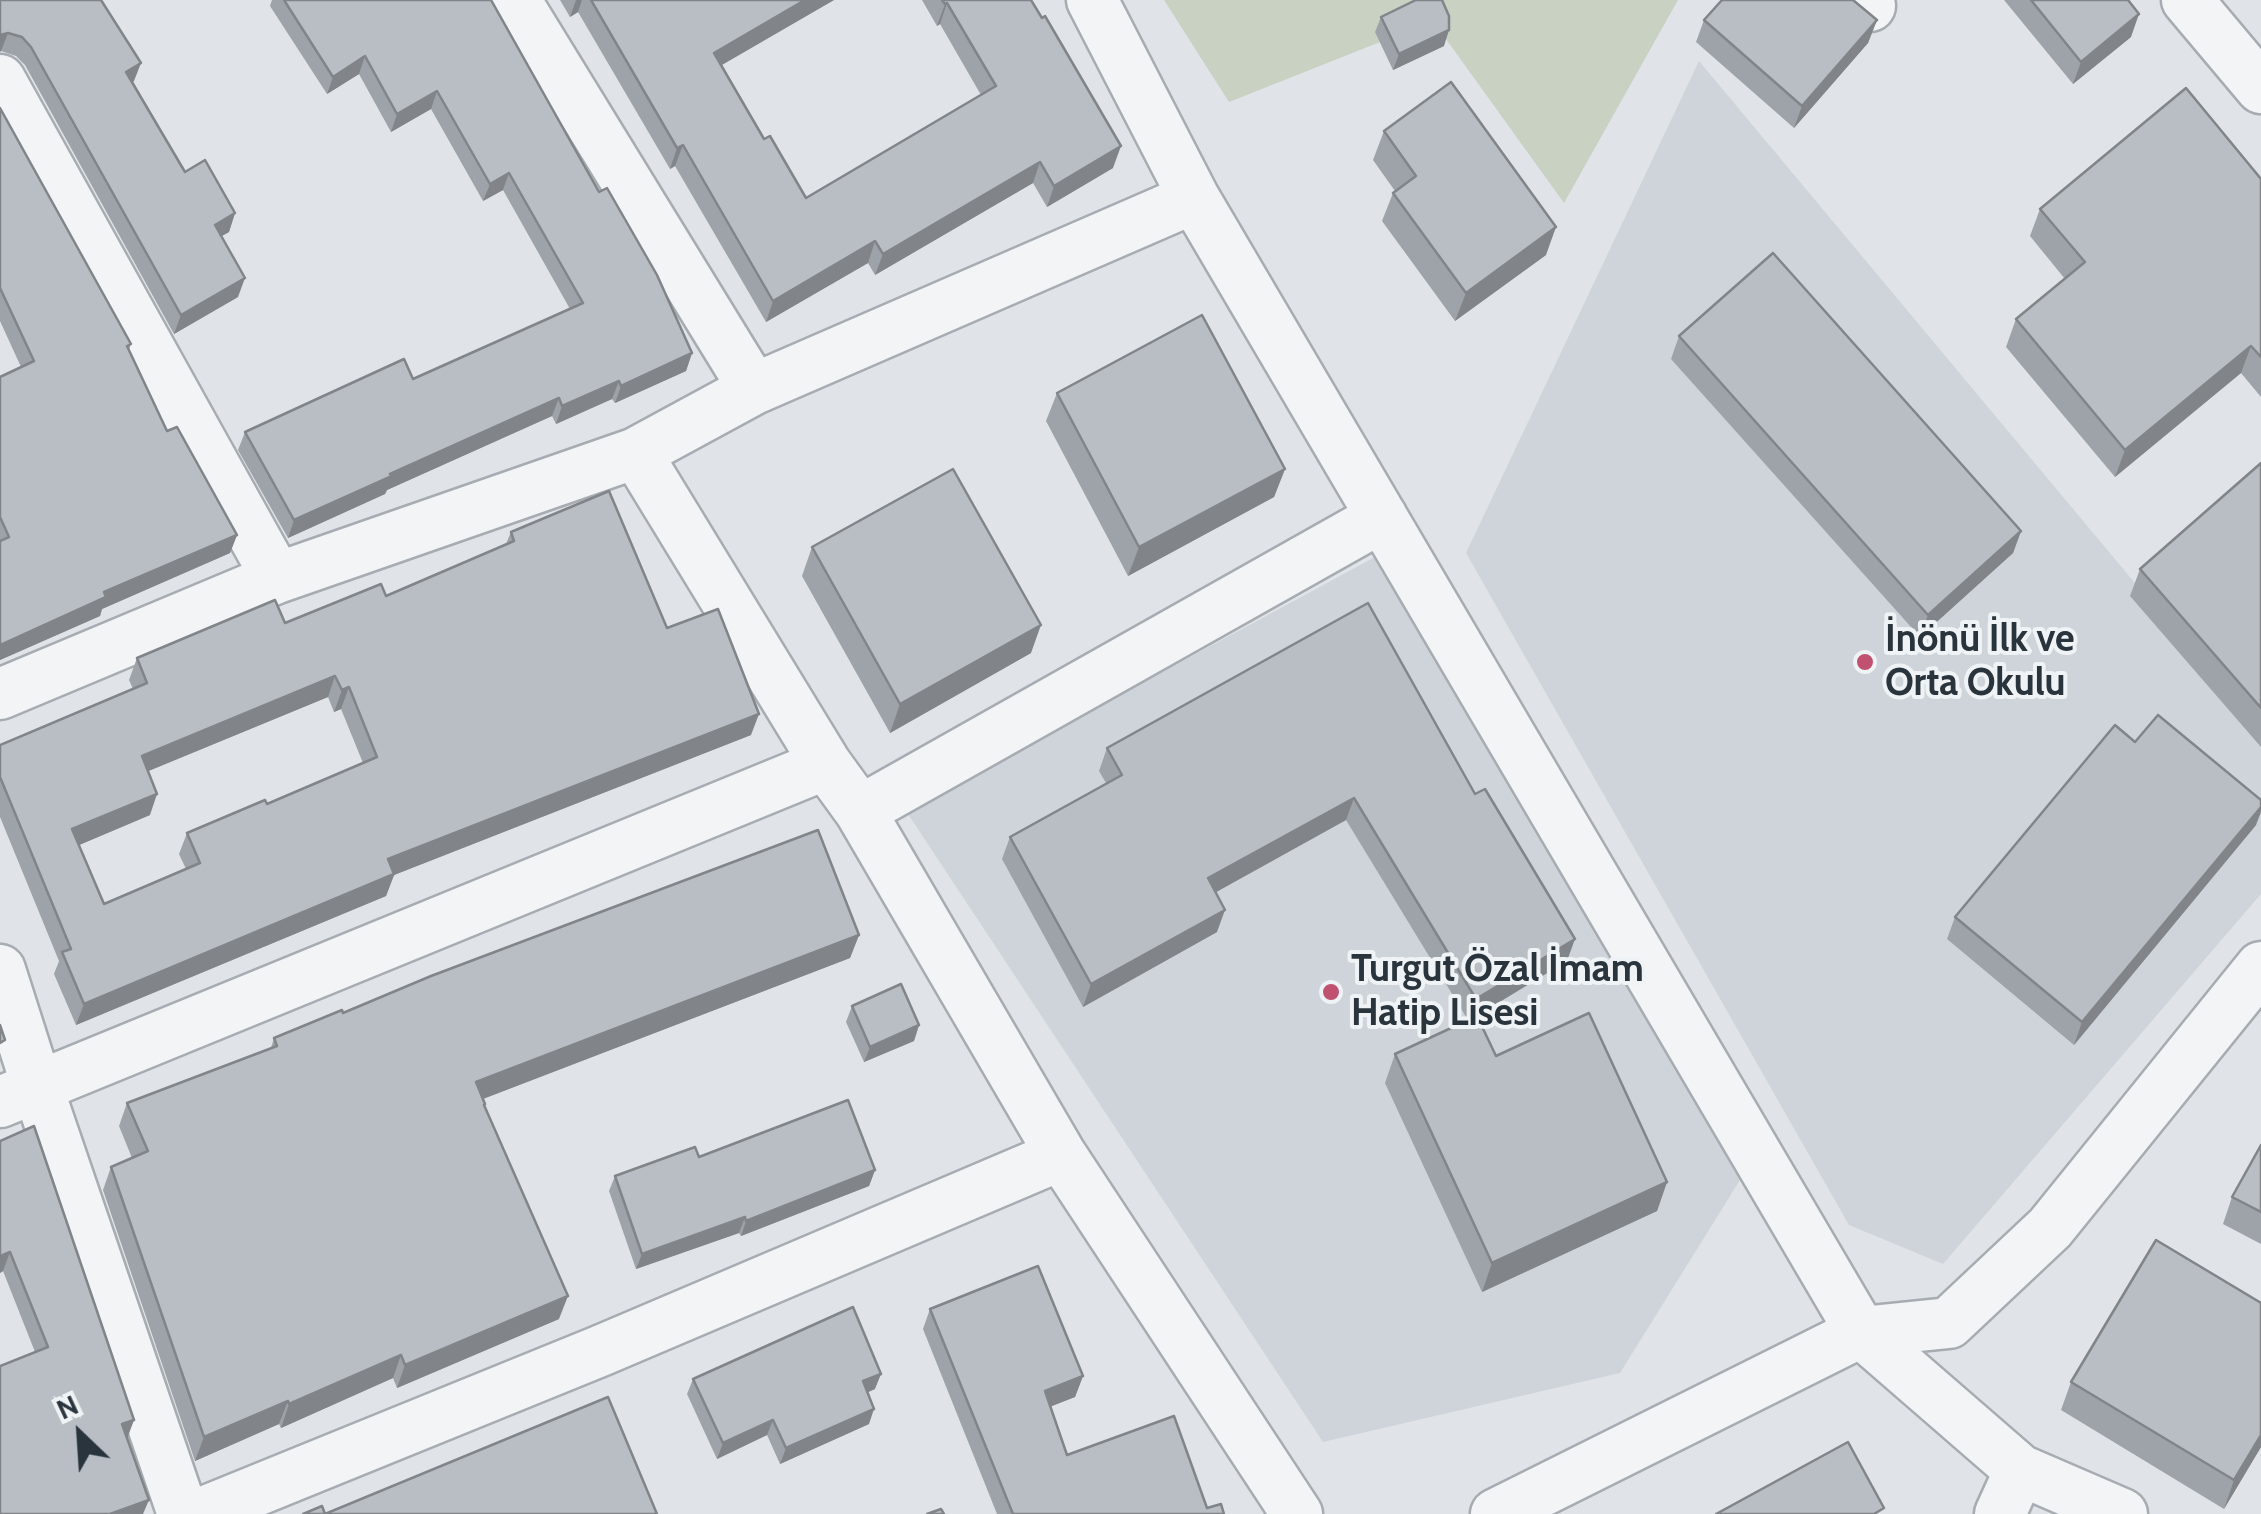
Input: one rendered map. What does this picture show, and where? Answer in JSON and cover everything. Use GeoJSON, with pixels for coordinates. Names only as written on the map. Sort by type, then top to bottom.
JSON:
{"type":"FeatureCollection","features":[{"type":"Feature","properties":{"kind":"street"},"geometry":{"type":"LineString","coordinates":[[515,0],[754,389]]}},
{"type":"Feature","properties":{"kind":"street"},"geometry":{"type":"LineString","coordinates":[[1092,0],[1194,198],[1861,1332],[2020,1470],[2122,1514]]}},
{"type":"Feature","properties":{"kind":"street"},"geometry":{"type":"LineString","coordinates":[[2187,0],[2261,88]]}},
{"type":"Feature","properties":{"kind":"street"},"geometry":{"type":"LineString","coordinates":[[0,80],[277,578]]}},
{"type":"Feature","properties":{"kind":"street"},"geometry":{"type":"LineString","coordinates":[[0,694],[277,578],[636,452],[754,389],[1194,198]]}},
{"type":"Feature","properties":{"kind":"street"},"geometry":{"type":"LineString","coordinates":[[636,452],[826,764],[860,810],[1061,1154],[1297,1514]]}},
{"type":"Feature","properties":{"kind":"street"},"geometry":{"type":"LineString","coordinates":[[860,810],[1382,518]]}},
{"type":"Feature","properties":{"kind":"street"},"geometry":{"type":"LineString","coordinates":[[19,1094],[826,764]]}},
{"type":"Feature","properties":{"kind":"street"},"geometry":{"type":"LineString","coordinates":[[1496,1514],[1861,1332],[1949,1323],[2050,1228],[2261,967]]}},
{"type":"Feature","properties":{"kind":"street"},"geometry":{"type":"LineString","coordinates":[[0,970],[19,1094],[183,1514]]}},
{"type":"Feature","properties":{"kind":"street"},"geometry":{"type":"LineString","coordinates":[[199,1514],[600,1351],[1061,1154]]}},
{"type":"Feature","properties":{"kind":"street"},"geometry":{"type":"LineString","coordinates":[[2000,1514],[2020,1470]]}},
{"type":"Feature","properties":{"kind":"shaded area","name":"İnönü İlk ve Orta Okulu"},"geometry":{"type":"Polygon","coordinates":[[[1699,61],[2261,734],[2261,894],[1943,1264],[1849,1225],[1466,553],[1699,61]]]}},
{"type":"Feature","properties":{"kind":"shaded area","name":"Turgut Özal İmam Hatip Lisesi"},"geometry":{"type":"Polygon","coordinates":[[[1375,557],[1745,1172],[1620,1373],[1323,1442],[906,811],[1375,557]]]}},
{"type":"Feature","properties":{"kind":"green space"},"geometry":{"type":"Polygon","coordinates":[[[1164,0],[1678,0],[1564,203],[1433,21],[1229,102],[1164,0]]]}},
{"type":"Feature","properties":{"kind":"building"},"geometry":{"type":"Polygon","coordinates":[[[0,0],[101,0],[141,63],[126,72],[185,172],[205,160],[235,213],[215,225],[245,278],[181,315],[31,47],[22,37],[0,35],[0,0]]]}},
{"type":"Feature","properties":{"kind":"building"},"geometry":{"type":"Polygon","coordinates":[[[284,0],[491,0],[599,192],[607,188],[657,275],[692,353],[621,386],[619,381],[562,406],[559,398],[294,520],[245,432],[404,359],[413,379],[583,303],[509,173],[490,184],[437,91],[397,114],[365,56],[333,77],[284,0]]]}},
{"type":"Feature","properties":{"kind":"building"},"geometry":{"type":"Polygon","coordinates":[[[591,0],[805,0],[714,53],[764,139],[770,136],[806,198],[996,86],[942,0],[1031,0],[1042,18],[1045,16],[1121,146],[1054,186],[1040,162],[883,254],[875,241],[773,301],[683,145],[677,148],[591,0]]]}},
{"type":"Feature","properties":{"kind":"building"},"geometry":{"type":"Polygon","coordinates":[[[1416,0],[1442,0],[1449,16],[1449,30],[1399,54],[1381,17],[1416,0]]]}},
{"type":"Feature","properties":{"kind":"building"},"geometry":{"type":"Polygon","coordinates":[[[1722,0],[1853,0],[1877,20],[1802,106],[1704,20],[1722,0]]]}},
{"type":"Feature","properties":{"kind":"building"},"geometry":{"type":"Polygon","coordinates":[[[2031,0],[2128,0],[2139,14],[2081,62],[2031,0]]]}},
{"type":"Feature","properties":{"kind":"building"},"geometry":{"type":"Polygon","coordinates":[[[1451,82],[1556,227],[1466,293],[1393,193],[1416,176],[1384,131],[1451,82]]]}},
{"type":"Feature","properties":{"kind":"building"},"geometry":{"type":"Polygon","coordinates":[[[2186,88],[2261,179],[2261,357],[2251,346],[2125,450],[2016,319],[2085,262],[2040,209],[2186,88]]]}},
{"type":"Feature","properties":{"kind":"building"},"geometry":{"type":"Polygon","coordinates":[[[0,108],[131,344],[127,346],[167,431],[177,427],[237,535],[104,592],[106,597],[0,645],[0,541],[9,537],[0,517],[0,377],[34,361],[0,288],[0,108]]]}},
{"type":"Feature","properties":{"kind":"building"},"geometry":{"type":"Polygon","coordinates":[[[1773,253],[2021,531],[1928,615],[1679,336],[1773,253]]]}},
{"type":"Feature","properties":{"kind":"building"},"geometry":{"type":"Polygon","coordinates":[[[1202,315],[1285,469],[1139,547],[1057,393],[1202,315]]]}},
{"type":"Feature","properties":{"kind":"building"},"geometry":{"type":"Polygon","coordinates":[[[2261,463],[2261,708],[2140,569],[2261,463]]]}},
{"type":"Feature","properties":{"kind":"building"},"geometry":{"type":"Polygon","coordinates":[[[953,469],[1041,625],[900,704],[812,547],[953,469]]]}},
{"type":"Feature","properties":{"kind":"building"},"geometry":{"type":"Polygon","coordinates":[[[609,491],[667,628],[718,609],[759,714],[388,859],[394,874],[84,1004],[62,952],[71,949],[0,777],[0,745],[147,683],[137,658],[275,600],[285,623],[381,584],[386,596],[514,541],[511,532],[609,491]],[[335,676],[142,756],[157,794],[72,829],[104,904],[200,863],[187,833],[377,757],[349,687],[342,690],[335,676]]]}},
{"type":"Feature","properties":{"kind":"building"},"geometry":{"type":"Polygon","coordinates":[[[1368,603],[1475,794],[1485,789],[1575,939],[1476,999],[1354,798],[1208,878],[1225,910],[1091,984],[1010,837],[1122,775],[1107,748],[1368,603]]]}},
{"type":"Feature","properties":{"kind":"building"},"geometry":{"type":"Polygon","coordinates":[[[2158,715],[2261,800],[2261,807],[2082,1022],[1955,917],[2115,725],[2135,742],[2158,715]]]}},
{"type":"Feature","properties":{"kind":"building"},"geometry":{"type":"Polygon","coordinates":[[[818,830],[859,935],[476,1082],[568,1296],[405,1365],[401,1355],[204,1437],[111,1167],[148,1151],[127,1103],[277,1046],[274,1038],[342,1010],[343,1013],[818,830]]]}},
{"type":"Feature","properties":{"kind":"building"},"geometry":{"type":"Polygon","coordinates":[[[901,984],[919,1025],[870,1047],[852,1006],[901,984]]]}},
{"type":"Feature","properties":{"kind":"building"},"geometry":{"type":"Polygon","coordinates":[[[1589,1013],[1667,1182],[1492,1263],[1395,1054],[1477,1016],[1496,1056],[1589,1013]]]}},
{"type":"Feature","properties":{"kind":"building"},"geometry":{"type":"Polygon","coordinates":[[[848,1100],[875,1170],[746,1221],[745,1217],[642,1254],[615,1176],[695,1147],[699,1157],[848,1100]]]}},
{"type":"Feature","properties":{"kind":"building"},"geometry":{"type":"Polygon","coordinates":[[[34,1126],[134,1420],[122,1424],[149,1500],[110,1514],[0,1514],[0,1366],[48,1347],[10,1252],[0,1256],[0,1141],[34,1126]]]}},
{"type":"Feature","properties":{"kind":"building"},"geometry":{"type":"Polygon","coordinates":[[[2261,1145],[2261,1212],[2232,1197],[2261,1145]]]}},
{"type":"Feature","properties":{"kind":"building"},"geometry":{"type":"Polygon","coordinates":[[[2156,1240],[2261,1303],[2261,1435],[2234,1480],[2071,1382],[2156,1240]]]}},
{"type":"Feature","properties":{"kind":"building"},"geometry":{"type":"Polygon","coordinates":[[[1038,1266],[1083,1376],[1045,1391],[1067,1455],[1174,1416],[1207,1508],[1221,1504],[1224,1514],[1013,1514],[930,1309],[1038,1266]]]}},
{"type":"Feature","properties":{"kind":"building"},"geometry":{"type":"Polygon","coordinates":[[[853,1307],[881,1374],[863,1381],[874,1409],[786,1448],[773,1420],[723,1443],[693,1379],[853,1307]]]}},
{"type":"Feature","properties":{"kind":"building"},"geometry":{"type":"Polygon","coordinates":[[[608,1397],[657,1514],[325,1514],[608,1397]]]}},
{"type":"Feature","properties":{"kind":"building"},"geometry":{"type":"Polygon","coordinates":[[[1848,1442],[1884,1508],[1874,1514],[1716,1514],[1848,1442]]]}},
{"type":"Feature","properties":{"kind":"building"},"geometry":{"type":"Polygon","coordinates":[[[322,1506],[325,1514],[303,1514],[322,1506]]]}},
{"type":"Feature","properties":{"kind":"place","name":"İnönü İlk ve Orta Okulu"},"geometry":{"type":"Point","coordinates":[1865,662]}},
{"type":"Feature","properties":{"kind":"place","name":"Turgut Özal İmam Hatip Lisesi"},"geometry":{"type":"Point","coordinates":[1331,992]}}]}
